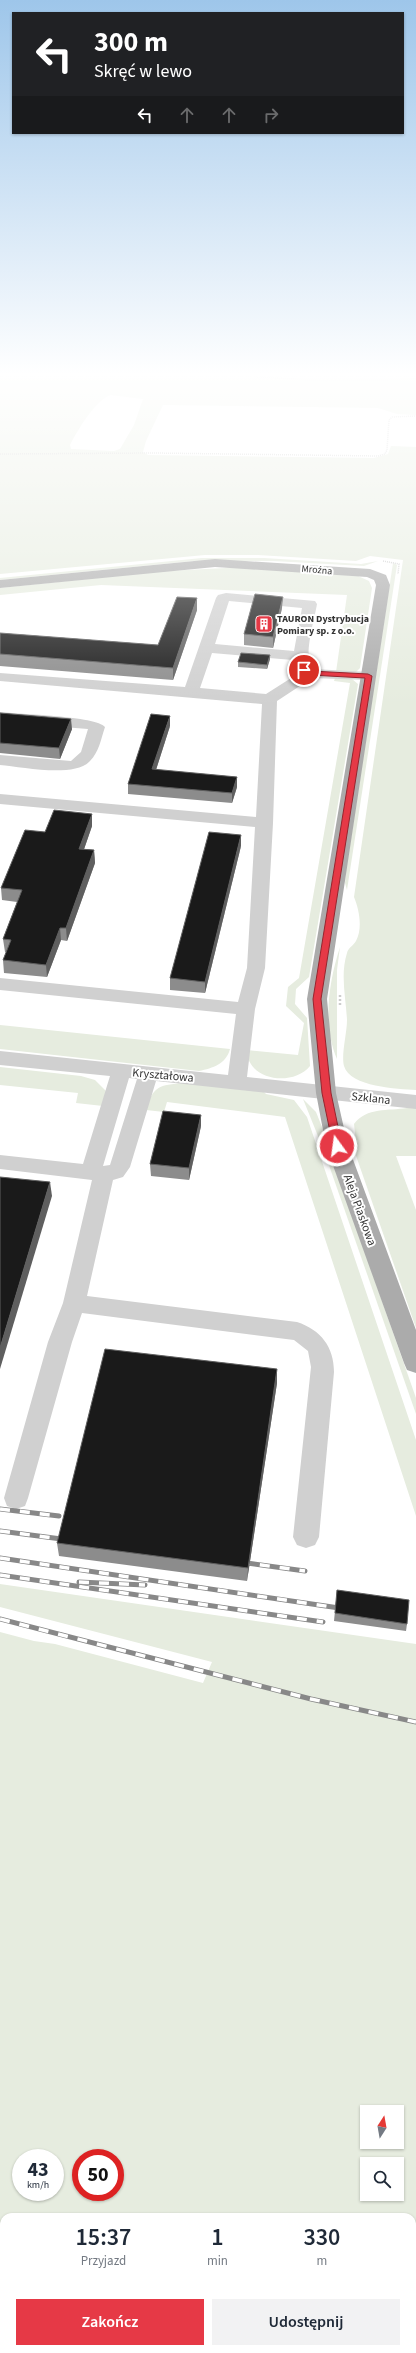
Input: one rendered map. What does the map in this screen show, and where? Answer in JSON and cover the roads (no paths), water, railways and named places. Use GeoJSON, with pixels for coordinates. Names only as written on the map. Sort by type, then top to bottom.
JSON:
{"type":"FeatureCollection","features":[{"type":"Feature","properties":{"kind":"main road","name":"Mroźna"},"geometry":{"type":"LineString","coordinates":[[0,584],[179,565],[252,564],[370,573],[380,578]]}},
{"type":"Feature","properties":{"kind":"main road","name":"Aleja Piaskowa"},"geometry":{"type":"LineString","coordinates":[[380,578],[383,585],[317,999],[326,1093],[337,1146],[416,1363]]}},
{"type":"Feature","properties":{"kind":"street"},"geometry":{"type":"LineString","coordinates":[[191,692],[223,598],[307,603],[311,607],[300,656],[300,663],[304,670],[310,673],[368,676]]}},
{"type":"Feature","properties":{"kind":"street"},"geometry":{"type":"LineString","coordinates":[[206,648],[300,656]]}},
{"type":"Feature","properties":{"kind":"street"},"geometry":{"type":"LineString","coordinates":[[0,677],[191,692],[267,700],[310,673]]}},
{"type":"Feature","properties":{"kind":"street"},"geometry":{"type":"LineString","coordinates":[[237,1082],[246,1009],[256,968],[272,708],[270,702],[267,700]]}},
{"type":"Feature","properties":{"kind":"street"},"geometry":{"type":"LineString","coordinates":[[0,717],[88,724],[97,727],[87,755],[80,763],[69,766],[0,760]]}},
{"type":"Feature","properties":{"kind":"street"},"geometry":{"type":"LineString","coordinates":[[0,799],[265,823]]}},
{"type":"Feature","properties":{"kind":"street"},"geometry":{"type":"LineString","coordinates":[[0,984],[246,1009]]}},
{"type":"Feature","properties":{"kind":"street","name":"Kryształowa"},"geometry":{"type":"LineString","coordinates":[[0,1058],[237,1082],[326,1093]]}},
{"type":"Feature","properties":{"kind":"street"},"geometry":{"type":"LineString","coordinates":[[16,1498],[60,1342],[74,1303],[98,1173],[121,1071]]}},
{"type":"Feature","properties":{"kind":"street"},"geometry":{"type":"LineString","coordinates":[[0,1162],[98,1173],[116,1172],[120,1167],[148,1074]]}},
{"type":"Feature","properties":{"kind":"street","name":"Szklana"},"geometry":{"type":"LineString","coordinates":[[326,1093],[416,1102]]}},
{"type":"Feature","properties":{"kind":"street"},"geometry":{"type":"LineString","coordinates":[[74,1303],[291,1330],[306,1335],[313,1341],[319,1351],[322,1364],[319,1422],[306,1537]]}},
{"type":"Feature","properties":{"kind":"railway"},"geometry":{"type":"LineString","coordinates":[[0,1509],[59,1516]]}},
{"type":"Feature","properties":{"kind":"railway"},"geometry":{"type":"LineString","coordinates":[[0,1531],[69,1540]]}},
{"type":"Feature","properties":{"kind":"railway"},"geometry":{"type":"LineString","coordinates":[[0,1558],[346,1609]]}},
{"type":"Feature","properties":{"kind":"railway"},"geometry":{"type":"LineString","coordinates":[[240,1562],[305,1571]]}},
{"type":"Feature","properties":{"kind":"railway"},"geometry":{"type":"LineString","coordinates":[[0,1575],[323,1622]]}},
{"type":"Feature","properties":{"kind":"railway"},"geometry":{"type":"LineString","coordinates":[[79,1582],[145,1585]]}},
{"type":"Feature","properties":{"kind":"railway"},"geometry":{"type":"LineString","coordinates":[[0,1619],[311,1699],[416,1722]]}},
{"type":"Feature","properties":{"kind":"place","name":"TAURON Dystrybucja Pomiary sp. z o.o."},"geometry":{"type":"Point","coordinates":[264,624]}}]}
